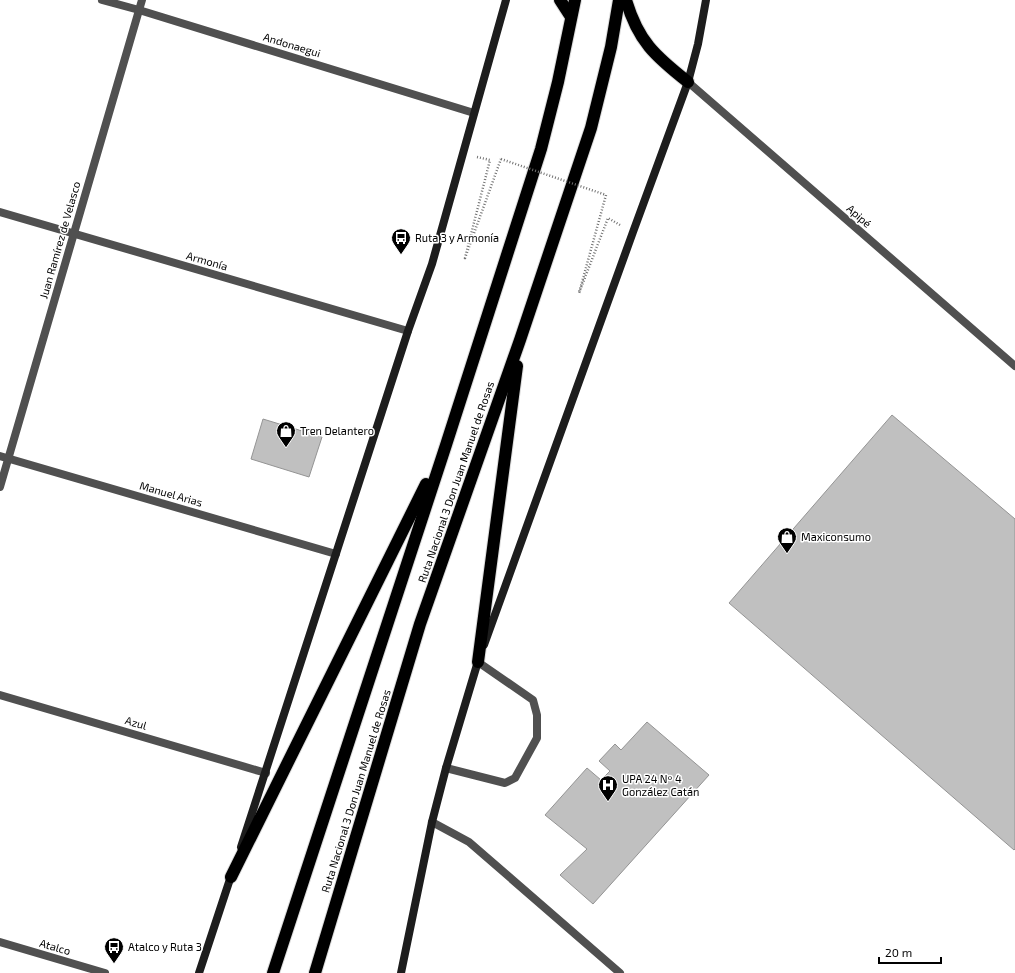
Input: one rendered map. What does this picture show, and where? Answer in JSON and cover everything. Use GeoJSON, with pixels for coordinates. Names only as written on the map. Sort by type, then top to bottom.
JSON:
{"type":"FeatureCollection","features":[{"type":"Feature","properties":{"kind":"highway"},"geometry":{"type":"LineString","coordinates":[[560,0],[571,18]]}},
{"type":"Feature","properties":{"kind":"highway","name":"Ruta Nacional 3 Don Juan Manuel de Rosas"},"geometry":{"type":"LineString","coordinates":[[273,973],[446,445],[541,149],[558,82],[574,0]]}},
{"type":"Feature","properties":{"kind":"highway","name":"Ruta Nacional 3 Don Juan Manuel de Rosas"},"geometry":{"type":"LineString","coordinates":[[314,973],[420,624],[520,340],[590,128],[611,47],[619,0]]}},
{"type":"Feature","properties":{"kind":"highway"},"geometry":{"type":"LineString","coordinates":[[626,0],[632,19],[644,41],[666,64],[688,82]]}},
{"type":"Feature","properties":{"kind":"highway"},"geometry":{"type":"LineString","coordinates":[[478,662],[520,340]]}},
{"type":"Feature","properties":{"kind":"highway"},"geometry":{"type":"LineString","coordinates":[[231,877],[446,445]]}},
{"type":"Feature","properties":{"kind":"street","name":"Andonaegui"},"geometry":{"type":"LineString","coordinates":[[102,0],[140,10],[474,112]]}},
{"type":"Feature","properties":{"kind":"street","name":"Juan Ramírez de Velasco"},"geometry":{"type":"LineString","coordinates":[[0,487],[4,457],[74,234],[142,0]]}},
{"type":"Feature","properties":{"kind":"street"},"geometry":{"type":"LineString","coordinates":[[199,973],[266,773],[408,331],[432,264],[506,0]]}},
{"type":"Feature","properties":{"kind":"street"},"geometry":{"type":"LineString","coordinates":[[401,973],[432,822],[446,768],[478,662],[632,232],[688,82],[698,44],[706,0]]}},
{"type":"Feature","properties":{"kind":"street","name":"Apipé"},"geometry":{"type":"LineString","coordinates":[[688,82],[1015,366]]}},
{"type":"Feature","properties":{"kind":"street","name":"Armonía"},"geometry":{"type":"LineString","coordinates":[[0,212],[408,331]]}},
{"type":"Feature","properties":{"kind":"street","name":"Manuel Arias"},"geometry":{"type":"LineString","coordinates":[[4,457],[336,554]]}},
{"type":"Feature","properties":{"kind":"street"},"geometry":{"type":"LineString","coordinates":[[446,768],[505,783],[515,778],[538,738],[537,715],[533,700],[478,662]]}},
{"type":"Feature","properties":{"kind":"street","name":"Azul"},"geometry":{"type":"LineString","coordinates":[[0,695],[266,773]]}},
{"type":"Feature","properties":{"kind":"street"},"geometry":{"type":"LineString","coordinates":[[432,822],[469,842],[620,973]]}},
{"type":"Feature","properties":{"kind":"street","name":"Atalco"},"geometry":{"type":"LineString","coordinates":[[0,942],[105,973]]}},
{"type":"Feature","properties":{"kind":"path"},"geometry":{"type":"LineString","coordinates":[[464,153],[490,160],[465,258],[501,159],[606,195],[579,293],[608,218],[632,232]]}},
{"type":"Feature","properties":{"kind":"building"},"geometry":{"type":"Polygon","coordinates":[[[892,415],[1015,519],[1014,850],[729,603],[892,415]]]}},
{"type":"Feature","properties":{"kind":"building","name":"Tren Delantero"},"geometry":{"type":"Polygon","coordinates":[[[263,419],[322,437],[309,477],[251,459],[263,419]]]}},
{"type":"Feature","properties":{"kind":"building"},"geometry":{"type":"Polygon","coordinates":[[[647,722],[709,775],[593,904],[560,875],[587,849],[545,815],[587,768],[601,780],[610,771],[599,761],[615,744],[621,750],[647,722]]]}},
{"type":"Feature","properties":{"kind":"place","name":"Ruta 3 y Armonía"},"geometry":{"type":"Point","coordinates":[401,255]}},
{"type":"Feature","properties":{"kind":"place","name":"Tren Delantero"},"geometry":{"type":"Point","coordinates":[286,448]}},
{"type":"Feature","properties":{"kind":"place","name":"Maxiconsumo"},"geometry":{"type":"Point","coordinates":[787,554]}},
{"type":"Feature","properties":{"kind":"place","name":"UPA 24 Nº 4 González Catán"},"geometry":{"type":"Point","coordinates":[608,802]}},
{"type":"Feature","properties":{"kind":"place","name":"Atalco y Ruta 3"},"geometry":{"type":"Point","coordinates":[114,964]}}]}
